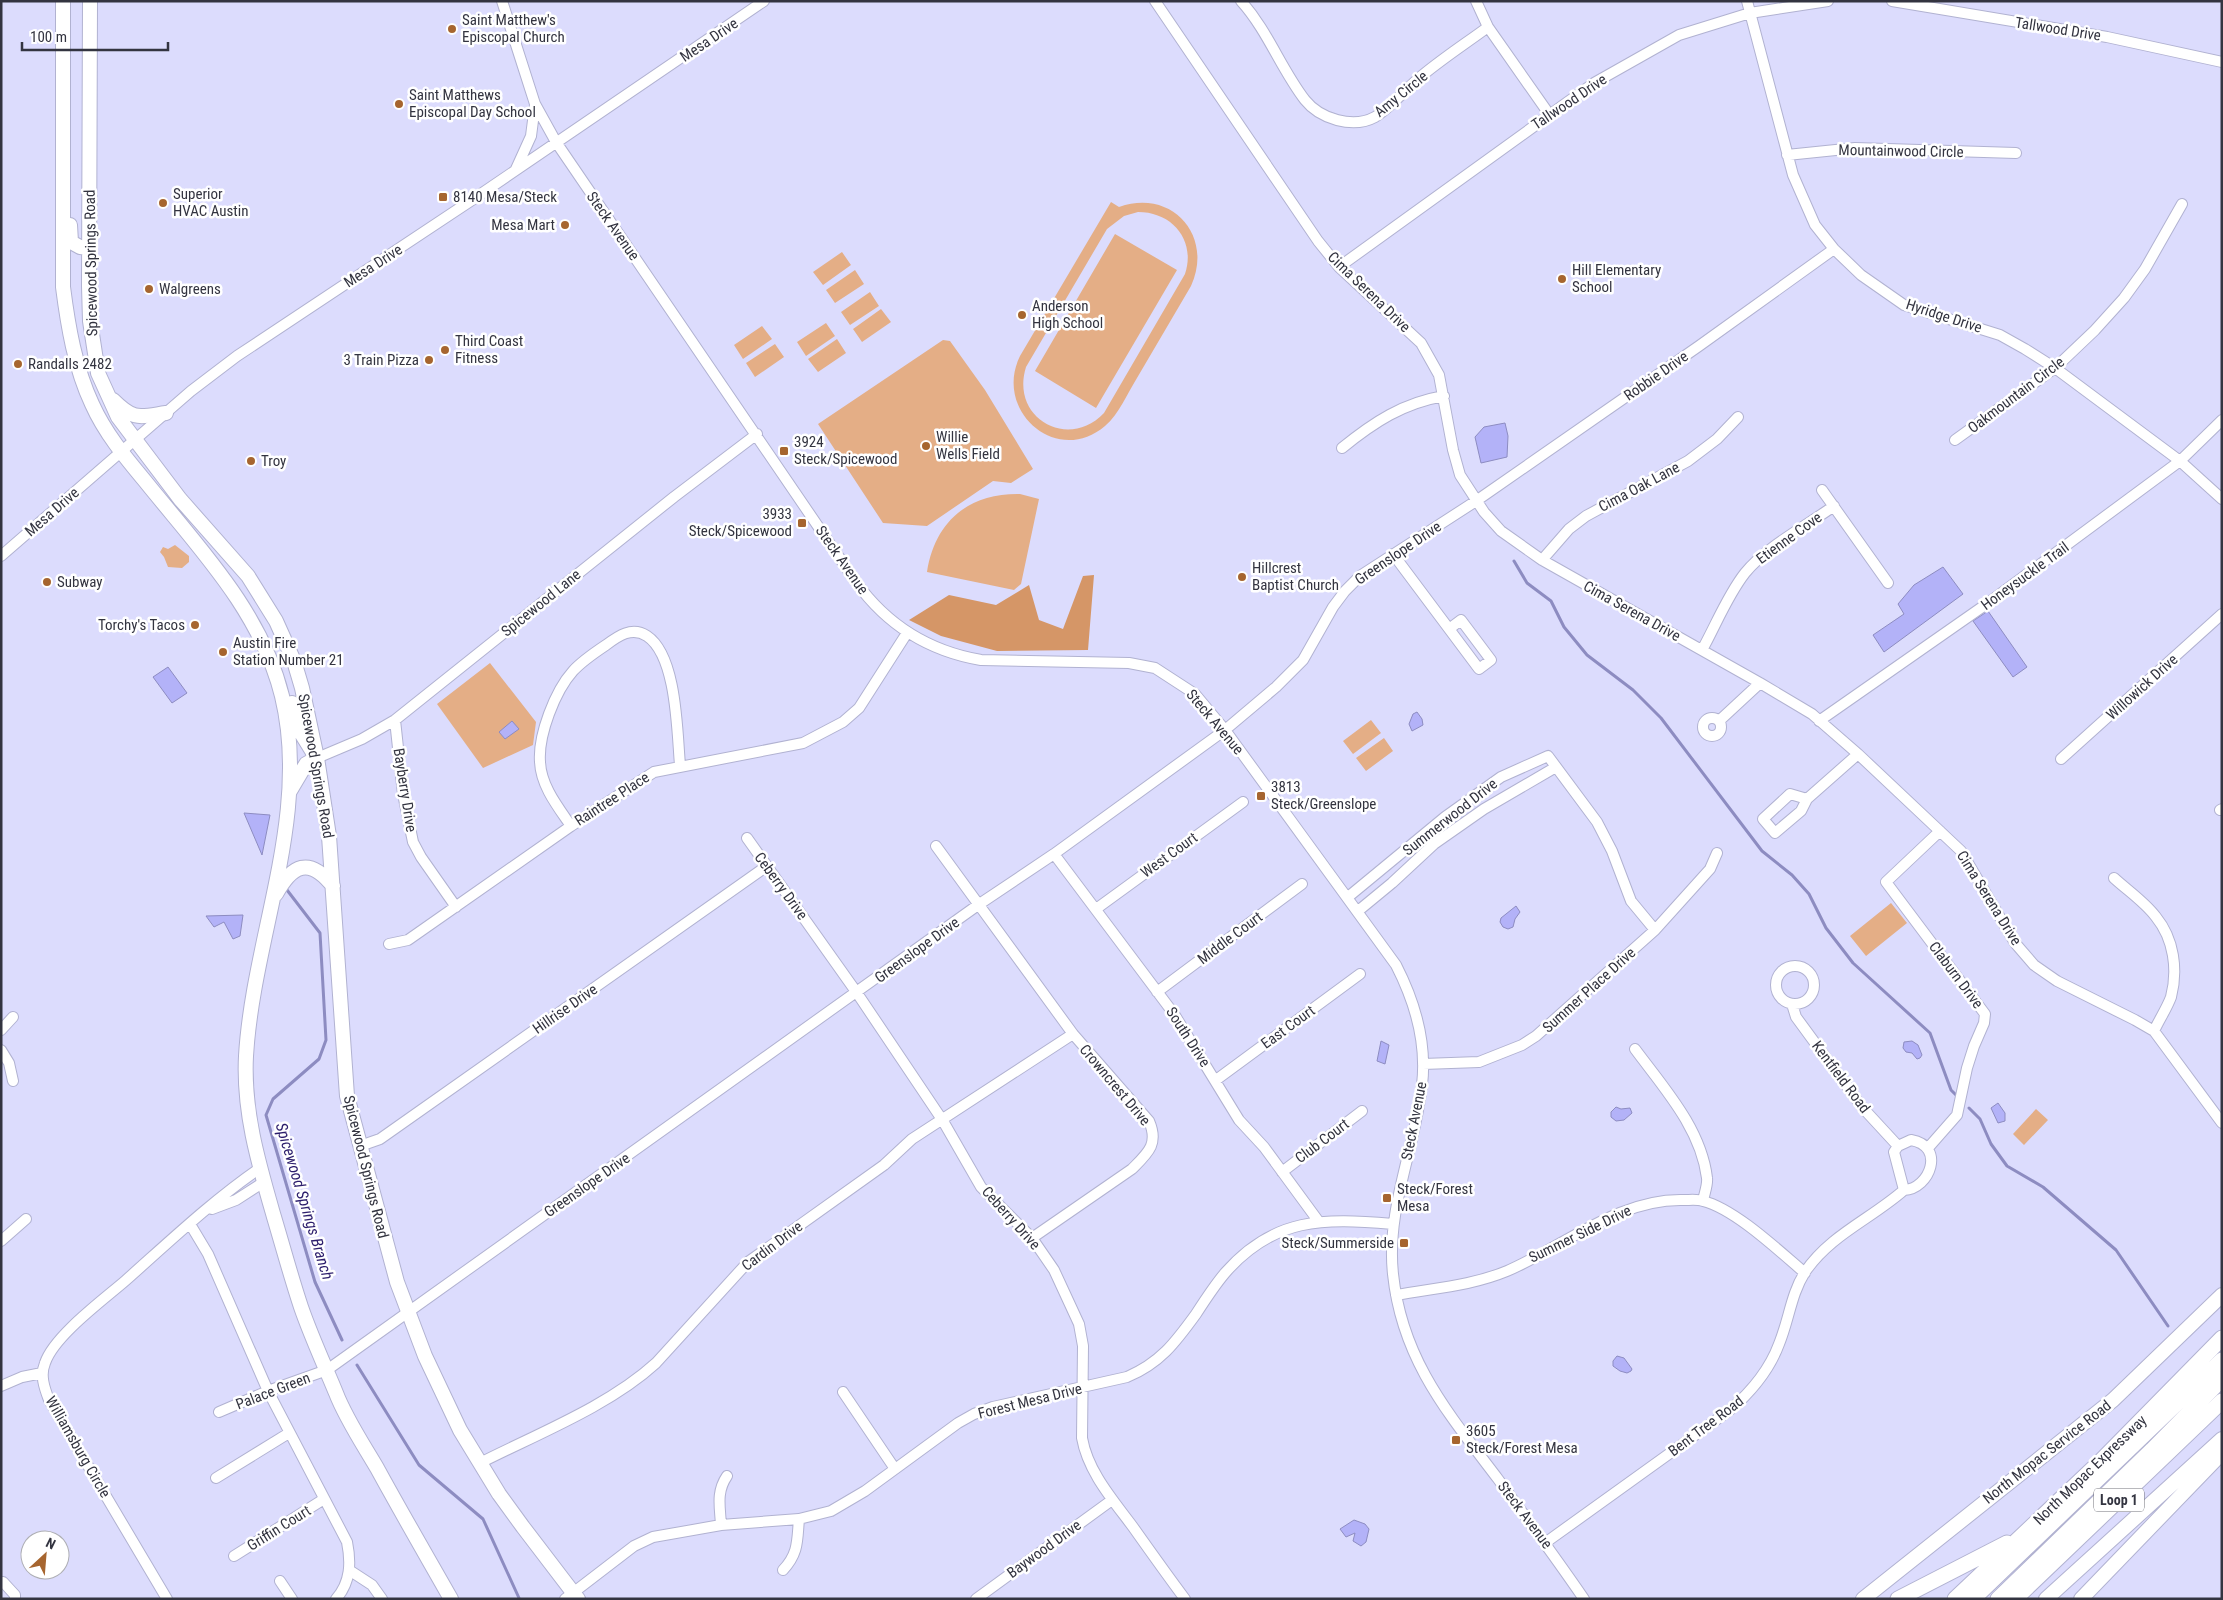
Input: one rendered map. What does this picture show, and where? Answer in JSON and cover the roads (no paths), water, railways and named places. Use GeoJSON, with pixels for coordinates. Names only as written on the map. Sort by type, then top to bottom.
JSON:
{"type":"FeatureCollection","features":[{"type":"Feature","properties":{"kind":"highway","name":"North Mopac Expressway"},"geometry":{"type":"LineString","coordinates":[[1956,1599],[2099,1462],[2222,1338]]}},
{"type":"Feature","properties":{"kind":"highway"},"geometry":{"type":"LineString","coordinates":[[1973,1599],[2222,1360]]}},
{"type":"Feature","properties":{"kind":"highway"},"geometry":{"type":"LineString","coordinates":[[2078,1499],[2109,1477],[2222,1366]]}},
{"type":"Feature","properties":{"kind":"highway"},"geometry":{"type":"LineString","coordinates":[[2090,1511],[2112,1479],[2222,1372]]}},
{"type":"Feature","properties":{"kind":"highway"},"geometry":{"type":"LineString","coordinates":[[1998,1599],[2090,1511],[2222,1379]]}},
{"type":"Feature","properties":{"kind":"highway","name":"Loop 1"},"geometry":{"type":"LineString","coordinates":[[2015,1599],[2222,1401]]}},
{"type":"Feature","properties":{"kind":"highway"},"geometry":{"type":"LineString","coordinates":[[1898,1599],[2022,1536]]}},
{"type":"Feature","properties":{"kind":"main road","name":"Spicewood Springs Road"},"geometry":{"type":"LineString","coordinates":[[63,1],[63,287],[76,359],[91,403],[121,452],[232,588],[257,630],[274,669],[286,718],[290,754],[289,793],[285,830],[254,992],[246,1061],[247,1100],[262,1175],[299,1302],[311,1336],[336,1394],[451,1599]]}},
{"type":"Feature","properties":{"kind":"main road","name":"Spicewood Springs Road"},"geometry":{"type":"LineString","coordinates":[[90,1],[90,321],[98,373],[118,417],[134,441],[180,499],[248,576],[267,603],[294,661],[302,688],[317,758],[329,836],[346,1088],[397,1282],[407,1312],[443,1396],[480,1463],[572,1596]]}},
{"type":"Feature","properties":{"kind":"main road"},"geometry":{"type":"LineString","coordinates":[[62,221],[70,226],[71,242],[74,245],[89,248]]}},
{"type":"Feature","properties":{"kind":"main road"},"geometry":{"type":"LineString","coordinates":[[107,394],[125,412],[131,415],[138,417],[166,413]]}},
{"type":"Feature","properties":{"kind":"main road"},"geometry":{"type":"LineString","coordinates":[[274,669],[290,697],[305,741],[317,758]]}},
{"type":"Feature","properties":{"kind":"main road"},"geometry":{"type":"LineString","coordinates":[[290,754],[317,758]]}},
{"type":"Feature","properties":{"kind":"main road"},"geometry":{"type":"LineString","coordinates":[[289,793],[306,764],[317,758]]}},
{"type":"Feature","properties":{"kind":"main road"},"geometry":{"type":"LineString","coordinates":[[271,902],[289,873],[301,868],[320,872],[333,886]]}},
{"type":"Feature","properties":{"kind":"main road","name":"North Mopac Service Road"},"geometry":{"type":"LineString","coordinates":[[1862,1599],[2113,1400],[2222,1295]]}},
{"type":"Feature","properties":{"kind":"main road"},"geometry":{"type":"LineString","coordinates":[[2046,1599],[2222,1439]]}},
{"type":"Feature","properties":{"kind":"main road"},"geometry":{"type":"LineString","coordinates":[[2082,1599],[2222,1453]]}},
{"type":"Feature","properties":{"kind":"street","name":"Steck Avenue"},"geometry":{"type":"LineString","coordinates":[[502,1],[536,104],[556,142],[866,596],[880,611],[907,633],[943,651],[981,660],[1129,663],[1155,668],[1195,694],[1225,730],[1358,910],[1396,965],[1413,1000],[1418,1020],[1423,1064],[1423,1084],[1393,1224],[1393,1274],[1399,1316],[1423,1373],[1448,1413],[1545,1543],[1584,1599]]}},
{"type":"Feature","properties":{"kind":"street","name":"Mesa Drive"},"geometry":{"type":"LineString","coordinates":[[1,556],[166,413],[237,356],[515,171],[764,1]]}},
{"type":"Feature","properties":{"kind":"street","name":"Cima Serena Drive"},"geometry":{"type":"LineString","coordinates":[[1155,1],[1296,210],[1339,267],[1421,343],[1439,375],[1452,450],[1460,475],[1476,501],[1501,531],[1542,560],[1760,683],[1819,721],[1858,754],[1961,851],[2015,943],[2034,965],[2057,981],[2154,1031],[2222,1123]]}},
{"type":"Feature","properties":{"kind":"street","name":"Amy Circle"},"geometry":{"type":"LineString","coordinates":[[1241,1],[1267,37],[1305,100],[1314,109],[1332,119],[1350,122],[1364,121],[1375,116],[1420,78],[1488,27]]}},
{"type":"Feature","properties":{"kind":"street"},"geometry":{"type":"LineString","coordinates":[[1476,1],[1488,27],[1549,114]]}},
{"type":"Feature","properties":{"kind":"street","name":"Hyridge Drive"},"geometry":{"type":"LineString","coordinates":[[1746,1],[1787,155],[1803,201],[1815,225],[1834,249],[1861,275],[1904,305],[2000,335],[2055,368],[2180,461],[2222,499]]}},
{"type":"Feature","properties":{"kind":"street","name":"Tallwood Drive"},"geometry":{"type":"LineString","coordinates":[[1339,267],[1594,83],[1679,35],[1750,12],[1828,1]]}},
{"type":"Feature","properties":{"kind":"street","name":"Tallwood Drive"},"geometry":{"type":"LineString","coordinates":[[1892,1],[2107,37],[2222,62]]}},
{"type":"Feature","properties":{"kind":"street"},"geometry":{"type":"LineString","coordinates":[[515,171],[531,136],[536,104]]}},
{"type":"Feature","properties":{"kind":"street","name":"Mountainwood Circle"},"geometry":{"type":"LineString","coordinates":[[1787,155],[1855,148],[2016,153]]}},
{"type":"Feature","properties":{"kind":"street","name":"Oakmountain Circle"},"geometry":{"type":"LineString","coordinates":[[1955,440],[2055,368],[2095,330],[2124,298],[2145,269],[2182,204]]}},
{"type":"Feature","properties":{"kind":"street","name":"Robbie Drive"},"geometry":{"type":"LineString","coordinates":[[1476,501],[1699,346],[1834,249]]}},
{"type":"Feature","properties":{"kind":"street"},"geometry":{"type":"LineString","coordinates":[[1342,448],[1364,431],[1395,412],[1411,404],[1444,396]]}},
{"type":"Feature","properties":{"kind":"street","name":"Cima Oak Lane"},"geometry":{"type":"LineString","coordinates":[[1542,560],[1569,529],[1586,516],[1688,460],[1717,439],[1738,417]]}},
{"type":"Feature","properties":{"kind":"street","name":"Honeysuckle Trail"},"geometry":{"type":"LineString","coordinates":[[1819,721],[1988,603],[2180,461],[2222,420]]}},
{"type":"Feature","properties":{"kind":"street","name":"Spicewood Lane"},"geometry":{"type":"LineString","coordinates":[[317,758],[362,739],[396,720],[674,497],[756,434]]}},
{"type":"Feature","properties":{"kind":"street","name":"Etienne Cove"},"geometry":{"type":"LineString","coordinates":[[1822,490],[1888,583]]}},
{"type":"Feature","properties":{"kind":"street","name":"Greenslope Drive"},"geometry":{"type":"LineString","coordinates":[[327,1370],[858,993],[978,905],[1054,854],[1225,730],[1276,687],[1303,660],[1345,590],[1360,576],[1476,501]]}},
{"type":"Feature","properties":{"kind":"street","name":"Etienne Cove"},"geometry":{"type":"LineString","coordinates":[[1702,650],[1737,586],[1752,566],[1834,506]]}},
{"type":"Feature","properties":{"kind":"street"},"geometry":{"type":"LineString","coordinates":[[1393,554],[1449,629],[1479,669],[1491,660],[1461,620],[1449,629]]}},
{"type":"Feature","properties":{"kind":"street","name":"Willowick Drive"},"geometry":{"type":"LineString","coordinates":[[2061,759],[2222,614]]}},
{"type":"Feature","properties":{"kind":"street"},"geometry":{"type":"LineString","coordinates":[[571,826],[556,804],[542,777],[540,742],[560,688],[573,671],[619,635],[630,631],[648,636],[660,651],[668,667],[673,689],[680,765]]}},
{"type":"Feature","properties":{"kind":"street","name":"Raintree Place"},"geometry":{"type":"LineString","coordinates":[[389,944],[408,940],[571,826],[648,775],[680,765],[787,747],[822,734],[844,722],[859,708],[907,633]]}},
{"type":"Feature","properties":{"kind":"street"},"geometry":{"type":"LineString","coordinates":[[1719,721],[1760,683]]}},
{"type":"Feature","properties":{"kind":"street","name":"Bayberry Drive"},"geometry":{"type":"LineString","coordinates":[[396,720],[403,794],[413,842],[421,857],[456,906]]}},
{"type":"Feature","properties":{"kind":"street"},"geometry":{"type":"LineString","coordinates":[[1808,799],[1858,754]]}},
{"type":"Feature","properties":{"kind":"street","name":"Summerwood Drive"},"geometry":{"type":"LineString","coordinates":[[1348,897],[1446,817],[1502,777],[1548,756],[1556,767],[1484,809],[1434,844],[1392,883],[1358,910]]}},
{"type":"Feature","properties":{"kind":"street"},"geometry":{"type":"LineString","coordinates":[[1556,767],[1597,822],[1612,851],[1631,901],[1655,930]]}},
{"type":"Feature","properties":{"kind":"street","name":"West Court"},"geometry":{"type":"LineString","coordinates":[[1096,909],[1243,802]]}},
{"type":"Feature","properties":{"kind":"street","name":"Claburn Drive"},"geometry":{"type":"LineString","coordinates":[[1931,1145],[1957,1115],[1967,1068],[1984,1023],[1985,1014],[1886,882],[1940,831]]}},
{"type":"Feature","properties":{"kind":"street","name":"Ceberry Drive"},"geometry":{"type":"LineString","coordinates":[[747,838],[858,993],[943,1121],[981,1187],[1032,1238],[1054,1270],[1079,1324],[1083,1346],[1082,1438],[1085,1453],[1092,1469],[1112,1500],[1185,1599]]}},
{"type":"Feature","properties":{"kind":"street","name":"Crowncrest Drive"},"geometry":{"type":"LineString","coordinates":[[936,846],[1073,1034],[1148,1121],[1154,1133],[1152,1145],[1144,1157],[1132,1169],[1032,1238]]}},
{"type":"Feature","properties":{"kind":"street","name":"Summer Place Drive"},"geometry":{"type":"LineString","coordinates":[[1423,1064],[1479,1062],[1522,1045],[1548,1027],[1655,930],[1710,869],[1717,853]]}},
{"type":"Feature","properties":{"kind":"street","name":"South Drive"},"geometry":{"type":"LineString","coordinates":[[1054,854],[1174,1014],[1239,1120],[1264,1147],[1319,1222]]}},
{"type":"Feature","properties":{"kind":"street","name":"Hillrise Drive"},"geometry":{"type":"LineString","coordinates":[[360,1146],[380,1139],[767,866]]}},
{"type":"Feature","properties":{"kind":"street"},"geometry":{"type":"LineString","coordinates":[[2114,878],[2156,916],[2174,954],[2174,972],[2170,998],[2154,1031]]}},
{"type":"Feature","properties":{"kind":"street","name":"Middle Court"},"geometry":{"type":"LineString","coordinates":[[1157,992],[1302,884]]}},
{"type":"Feature","properties":{"kind":"street","name":"East Court"},"geometry":{"type":"LineString","coordinates":[[1216,1080],[1360,974]]}},
{"type":"Feature","properties":{"kind":"street","name":"Kentfield Road"},"geometry":{"type":"LineString","coordinates":[[1792,1004],[1796,1017],[1862,1107],[1898,1146]]}},
{"type":"Feature","properties":{"kind":"street"},"geometry":{"type":"LineString","coordinates":[[1,1030],[13,1017]]}},
{"type":"Feature","properties":{"kind":"street","name":"Cardin Drive"},"geometry":{"type":"LineString","coordinates":[[480,1463],[599,1403],[641,1377],[748,1262],[884,1165],[912,1139],[943,1121],[1073,1034]]}},
{"type":"Feature","properties":{"kind":"street"},"geometry":{"type":"LineString","coordinates":[[1635,1049],[1679,1108],[1699,1148],[1707,1179],[1703,1200]]}},
{"type":"Feature","properties":{"kind":"street"},"geometry":{"type":"LineString","coordinates":[[1,1050],[9,1063],[13,1081]]}},
{"type":"Feature","properties":{"kind":"street","name":"Club Court"},"geometry":{"type":"LineString","coordinates":[[1282,1172],[1362,1111]]}},
{"type":"Feature","properties":{"kind":"street"},"geometry":{"type":"LineString","coordinates":[[1904,1190],[1894,1157],[1895,1149],[1911,1140],[1931,1145]]}},
{"type":"Feature","properties":{"kind":"street","name":"Bent Tree Road"},"geometry":{"type":"LineString","coordinates":[[1545,1543],[1730,1410],[1749,1394],[1767,1372],[1780,1343],[1797,1287],[1805,1273],[1830,1242],[1883,1208],[1904,1190],[1913,1188],[1927,1175],[1931,1167],[1931,1145]]}},
{"type":"Feature","properties":{"kind":"street"},"geometry":{"type":"LineString","coordinates":[[1,1386],[22,1377],[42,1373],[45,1362],[57,1344],[85,1316],[232,1188],[262,1175]]}},
{"type":"Feature","properties":{"kind":"street","name":"Summer Side Drive"},"geometry":{"type":"LineString","coordinates":[[1396,1295],[1450,1288],[1481,1280],[1507,1271],[1627,1209],[1651,1202],[1676,1200],[1703,1200],[1724,1210],[1746,1225],[1805,1273]]}},
{"type":"Feature","properties":{"kind":"street"},"geometry":{"type":"LineString","coordinates":[[1,1242],[26,1219]]}},
{"type":"Feature","properties":{"kind":"street","name":"Forest Mesa Drive"},"geometry":{"type":"LineString","coordinates":[[572,1596],[634,1546],[647,1540],[720,1525],[799,1519],[831,1511],[849,1502],[958,1422],[974,1414],[993,1406],[1127,1378],[1144,1370],[1164,1354],[1178,1339],[1224,1274],[1242,1256],[1274,1232],[1319,1222],[1358,1221],[1393,1224]]}},
{"type":"Feature","properties":{"kind":"street"},"geometry":{"type":"LineString","coordinates":[[190,1224],[208,1254],[268,1391],[347,1542],[349,1570],[346,1582],[336,1599]]}},
{"type":"Feature","properties":{"kind":"street","name":"Palace Green"},"geometry":{"type":"LineString","coordinates":[[219,1412],[268,1391],[327,1370]]}},
{"type":"Feature","properties":{"kind":"street","name":"Williamsburg Circle"},"geometry":{"type":"LineString","coordinates":[[42,1373],[49,1400],[167,1599]]}},
{"type":"Feature","properties":{"kind":"street"},"geometry":{"type":"LineString","coordinates":[[843,1392],[895,1468]]}},
{"type":"Feature","properties":{"kind":"street"},"geometry":{"type":"LineString","coordinates":[[216,1478],[289,1433]]}},
{"type":"Feature","properties":{"kind":"street"},"geometry":{"type":"LineString","coordinates":[[720,1525],[719,1495],[721,1485],[727,1476]]}},
{"type":"Feature","properties":{"kind":"street","name":"Griffin Court"},"geometry":{"type":"LineString","coordinates":[[234,1556],[324,1499]]}},
{"type":"Feature","properties":{"kind":"street","name":"Baywood Drive"},"geometry":{"type":"LineString","coordinates":[[976,1599],[1112,1500]]}},
{"type":"Feature","properties":{"kind":"street"},"geometry":{"type":"LineString","coordinates":[[783,1570],[792,1560],[796,1551],[799,1519]]}},
{"type":"Feature","properties":{"kind":"street"},"geometry":{"type":"LineString","coordinates":[[349,1570],[372,1585],[382,1599]]}},
{"type":"Feature","properties":{"kind":"street"},"geometry":{"type":"LineString","coordinates":[[280,1581],[292,1599]]}},
{"type":"Feature","properties":{"kind":"street"},"geometry":{"type":"LineString","coordinates":[[3,1582],[15,1595],[14,1599]]}},
{"type":"Feature","properties":{"kind":"water"},"geometry":{"type":"Polygon","coordinates":[[[1505,423],[1508,436],[1507,457],[1481,463],[1475,437],[1484,427],[1505,423]]]}},
{"type":"Feature","properties":{"kind":"water"},"geometry":{"type":"Polygon","coordinates":[[[1943,567],[1963,594],[1884,652],[1873,635],[1904,614],[1898,604],[1914,585],[1943,567]]]}},
{"type":"Feature","properties":{"kind":"water"},"geometry":{"type":"Polygon","coordinates":[[[1988,611],[2027,667],[2013,677],[1973,621],[1988,611]]]}},
{"type":"Feature","properties":{"kind":"water"},"geometry":{"type":"Polygon","coordinates":[[[168,667],[187,693],[172,703],[153,677],[168,667]]]}},
{"type":"Feature","properties":{"kind":"water"},"geometry":{"type":"Polygon","coordinates":[[[1417,712],[1422,719],[1423,725],[1412,731],[1409,724],[1413,714],[1417,712]]]}},
{"type":"Feature","properties":{"kind":"water"},"geometry":{"type":"Polygon","coordinates":[[[512,721],[519,729],[505,739],[499,732],[512,721]]]}},
{"type":"Feature","properties":{"kind":"water"},"geometry":{"type":"Polygon","coordinates":[[[244,813],[270,815],[262,855],[244,813]]]}},
{"type":"Feature","properties":{"kind":"water"},"geometry":{"type":"Polygon","coordinates":[[[1516,906],[1520,912],[1515,919],[1513,927],[1508,929],[1503,927],[1500,922],[1501,918],[1516,906]]]}},
{"type":"Feature","properties":{"kind":"water"},"geometry":{"type":"Polygon","coordinates":[[[243,915],[240,936],[233,939],[224,922],[214,927],[206,916],[243,915]]]}},
{"type":"Feature","properties":{"kind":"water"},"geometry":{"type":"Polygon","coordinates":[[[1381,1041],[1389,1045],[1385,1064],[1377,1061],[1381,1041]]]}},
{"type":"Feature","properties":{"kind":"water"},"geometry":{"type":"Polygon","coordinates":[[[1912,1041],[1918,1045],[1922,1055],[1920,1058],[1917,1059],[1912,1053],[1906,1052],[1903,1048],[1904,1042],[1912,1041]]]}},
{"type":"Feature","properties":{"kind":"water"},"geometry":{"type":"Polygon","coordinates":[[[1998,1103],[2005,1113],[2005,1121],[1998,1123],[1991,1108],[1998,1103]]]}},
{"type":"Feature","properties":{"kind":"water"},"geometry":{"type":"Polygon","coordinates":[[[1616,1107],[1621,1109],[1630,1108],[1632,1113],[1624,1120],[1616,1121],[1611,1117],[1611,1112],[1616,1107]]]}},
{"type":"Feature","properties":{"kind":"water"},"geometry":{"type":"Polygon","coordinates":[[[1617,1356],[1624,1358],[1632,1369],[1631,1371],[1627,1373],[1613,1366],[1613,1361],[1617,1356]]]}},
{"type":"Feature","properties":{"kind":"water"},"geometry":{"type":"Polygon","coordinates":[[[1354,1520],[1365,1524],[1369,1529],[1366,1542],[1361,1546],[1353,1541],[1355,1533],[1346,1537],[1340,1529],[1354,1520]]]}},
{"type":"Feature","properties":{"kind":"waterway"},"geometry":{"type":"LineString","coordinates":[[1514,561],[1527,583],[1551,601],[1564,627],[1587,655],[1633,690],[1661,718],[1762,851],[1792,875],[1809,894],[1826,928],[1853,963],[1930,1033],[1951,1090],[1956,1095]]}},
{"type":"Feature","properties":{"kind":"waterway","name":"Spicewood Springs Branch"},"geometry":{"type":"LineString","coordinates":[[287,890],[320,933],[326,1040],[319,1059],[273,1099],[266,1115],[315,1282],[342,1340]]}},
{"type":"Feature","properties":{"kind":"waterway"},"geometry":{"type":"LineString","coordinates":[[1969,1108],[1980,1119],[1991,1144],[2007,1166],[2043,1187],[2116,1250],[2168,1326]]}},
{"type":"Feature","properties":{"kind":"waterway","name":"Spicewood Springs Branch"},"geometry":{"type":"LineString","coordinates":[[357,1365],[419,1465],[483,1519],[519,1598]]}},
{"type":"Feature","properties":{"kind":"place","name":"Saint Matthew's Episcopal Church"},"geometry":{"type":"Point","coordinates":[452,29]}},
{"type":"Feature","properties":{"kind":"place","name":"Saint Matthews Episcopal Day School"},"geometry":{"type":"Point","coordinates":[399,104]}},
{"type":"Feature","properties":{"kind":"place","name":"8140 Mesa/Steck"},"geometry":{"type":"Point","coordinates":[443,197]}},
{"type":"Feature","properties":{"kind":"place","name":"Superior HVAC Austin"},"geometry":{"type":"Point","coordinates":[163,203]}},
{"type":"Feature","properties":{"kind":"place","name":"Mesa Mart"},"geometry":{"type":"Point","coordinates":[565,225]}},
{"type":"Feature","properties":{"kind":"place","name":"Hill Elementary School"},"geometry":{"type":"Point","coordinates":[1562,279]}},
{"type":"Feature","properties":{"kind":"place","name":"Walgreens"},"geometry":{"type":"Point","coordinates":[149,289]}},
{"type":"Feature","properties":{"kind":"place","name":"Anderson High School"},"geometry":{"type":"Point","coordinates":[1022,315]}},
{"type":"Feature","properties":{"kind":"place","name":"Third Coast Fitness"},"geometry":{"type":"Point","coordinates":[445,350]}},
{"type":"Feature","properties":{"kind":"place","name":"3 Train Pizza"},"geometry":{"type":"Point","coordinates":[429,360]}},
{"type":"Feature","properties":{"kind":"place","name":"Randalls 2482"},"geometry":{"type":"Point","coordinates":[18,364]}},
{"type":"Feature","properties":{"kind":"place","name":"Willie Wells Field"},"geometry":{"type":"Point","coordinates":[926,446]}},
{"type":"Feature","properties":{"kind":"place","name":"3924 Steck/Spicewood"},"geometry":{"type":"Point","coordinates":[784,451]}},
{"type":"Feature","properties":{"kind":"place","name":"Troy"},"geometry":{"type":"Point","coordinates":[251,461]}},
{"type":"Feature","properties":{"kind":"place","name":"3933 Steck/Spicewood"},"geometry":{"type":"Point","coordinates":[802,523]}},
{"type":"Feature","properties":{"kind":"place","name":"Hillcrest Baptist Church"},"geometry":{"type":"Point","coordinates":[1242,577]}},
{"type":"Feature","properties":{"kind":"place","name":"Subway"},"geometry":{"type":"Point","coordinates":[47,582]}},
{"type":"Feature","properties":{"kind":"place","name":"Torchy's Tacos"},"geometry":{"type":"Point","coordinates":[195,625]}},
{"type":"Feature","properties":{"kind":"place","name":"Austin Fire Station Number 21"},"geometry":{"type":"Point","coordinates":[223,652]}},
{"type":"Feature","properties":{"kind":"place","name":"3813 Steck/Greenslope"},"geometry":{"type":"Point","coordinates":[1261,796]}},
{"type":"Feature","properties":{"kind":"place","name":"Steck/Forest Mesa"},"geometry":{"type":"Point","coordinates":[1387,1198]}},
{"type":"Feature","properties":{"kind":"place","name":"Steck/Summerside"},"geometry":{"type":"Point","coordinates":[1404,1243]}},
{"type":"Feature","properties":{"kind":"place","name":"3605 Steck/Forest Mesa"},"geometry":{"type":"Point","coordinates":[1456,1440]}}]}
